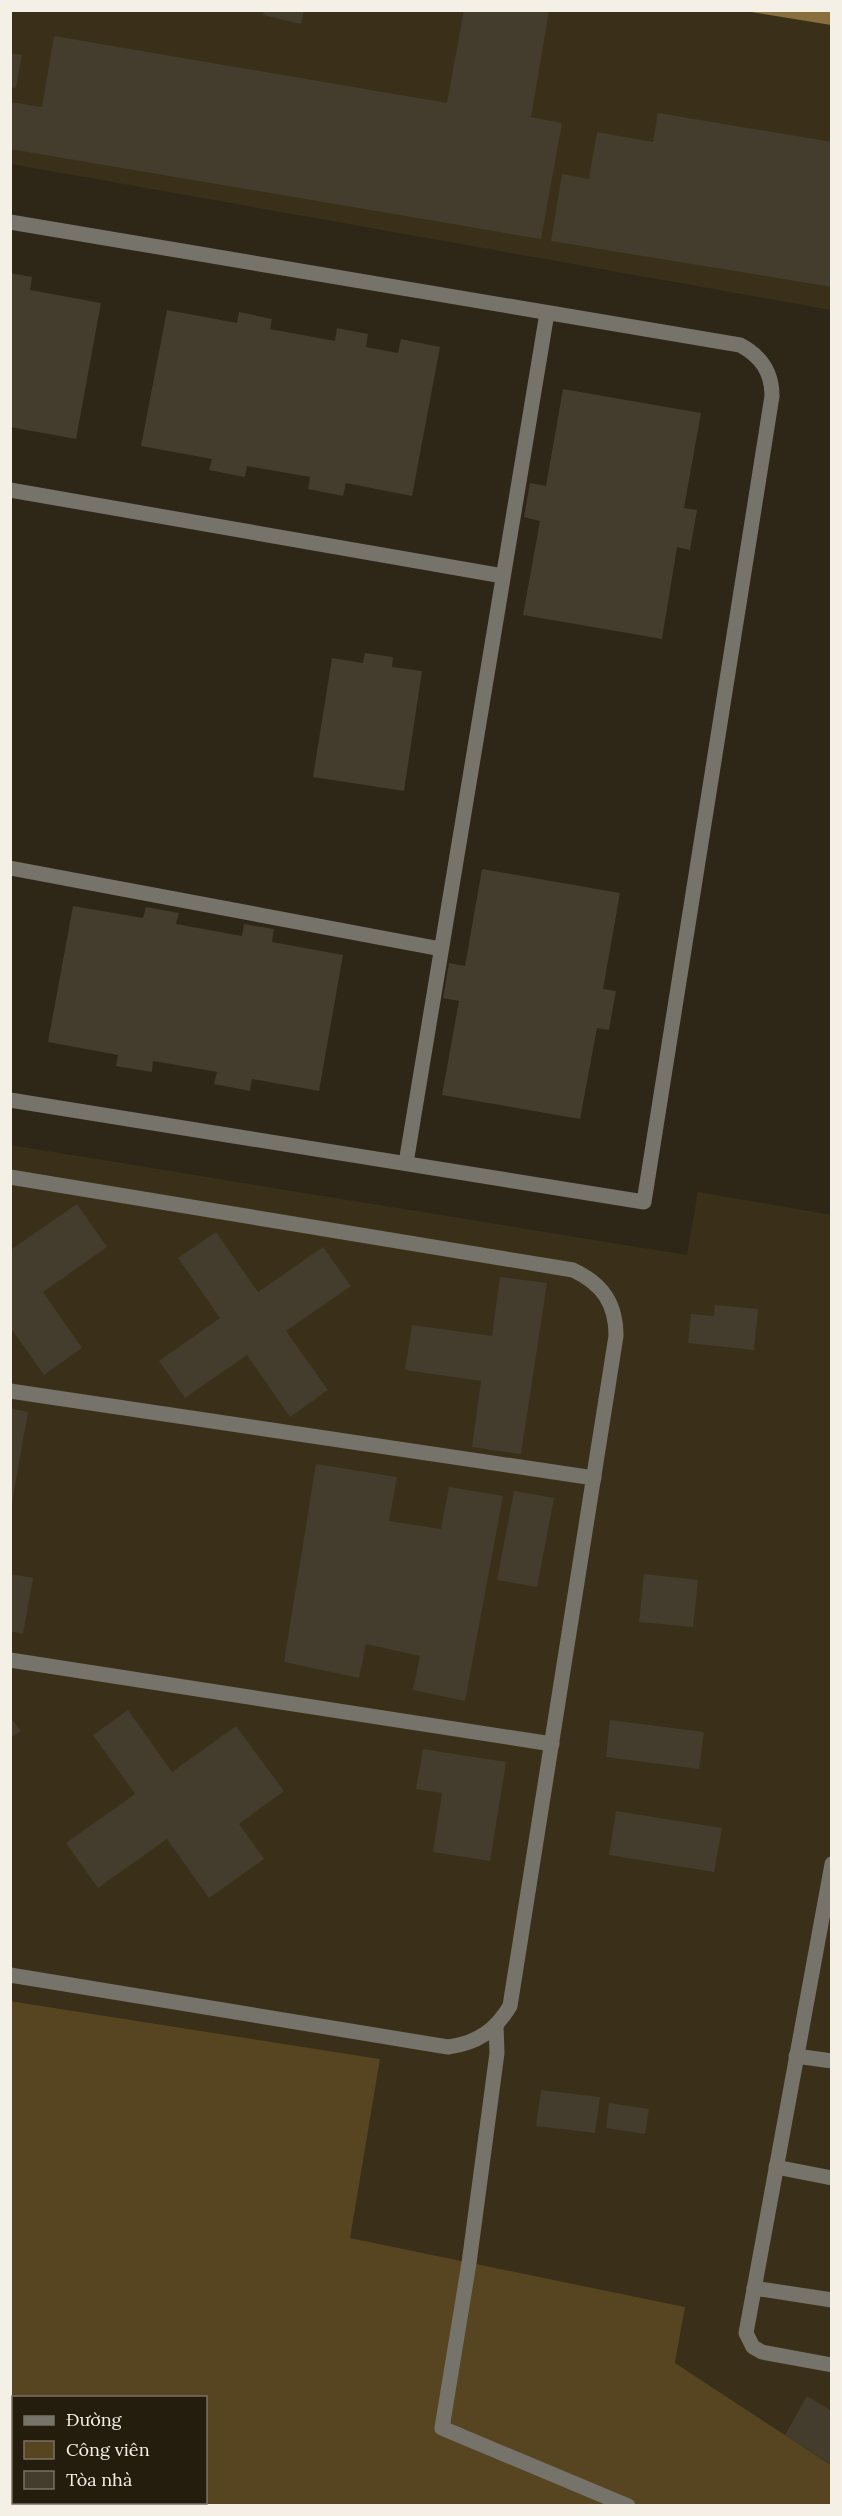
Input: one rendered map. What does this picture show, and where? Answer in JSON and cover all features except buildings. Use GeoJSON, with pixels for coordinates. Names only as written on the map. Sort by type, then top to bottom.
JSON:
{"type":"FeatureCollection","features":[{"type":"Feature","properties":{"kind":"lane"},"geometry":{"type":"LineString","coordinates":[[10,222],[740,345],[763,362],[772,384],[772,396],[644,1202],[10,1100]]}},
{"type":"Feature","properties":{"kind":"lane"},"geometry":{"type":"LineString","coordinates":[[406,1164],[547,313]]}},
{"type":"Feature","properties":{"kind":"lane"},"geometry":{"type":"LineString","coordinates":[[10,490],[503,576]]}},
{"type":"Feature","properties":{"kind":"lane"},"geometry":{"type":"LineString","coordinates":[[10,868],[441,949]]}},
{"type":"Feature","properties":{"kind":"lane"},"geometry":{"type":"LineString","coordinates":[[10,1178],[573,1270],[588,1277],[608,1297],[616,1323],[616,1336],[594,1478],[510,2006],[496,2026],[482,2037],[466,2044],[448,2047],[10,1975]]}},
{"type":"Feature","properties":{"kind":"lane"},"geometry":{"type":"LineString","coordinates":[[10,1391],[594,1478]]}},
{"type":"Feature","properties":{"kind":"lane"},"geometry":{"type":"LineString","coordinates":[[10,1660],[552,1744]]}},
{"type":"Feature","properties":{"kind":"lane"},"geometry":{"type":"LineString","coordinates":[[831,1863],[825,1940],[796,2056],[746,2333],[753,2347],[762,2352],[831,2365]]}},
{"type":"Feature","properties":{"kind":"lane"},"geometry":{"type":"LineString","coordinates":[[496,2026],[497,2053],[469,2263],[442,2428],[628,2505]]}},
{"type":"Feature","properties":{"kind":"lane"},"geometry":{"type":"LineString","coordinates":[[796,2056],[831,2061]]}},
{"type":"Feature","properties":{"kind":"lane"},"geometry":{"type":"LineString","coordinates":[[776,2167],[831,2178]]}},
{"type":"Feature","properties":{"kind":"lane"},"geometry":{"type":"LineString","coordinates":[[754,2288],[831,2299]]}},
{"type":"Feature","properties":{"kind":"shaded area"},"geometry":{"type":"Polygon","coordinates":[[[10,11],[831,11],[831,310],[11,164],[10,11]]]}},
{"type":"Feature","properties":{"kind":"shaded area"},"geometry":{"type":"Polygon","coordinates":[[[745,11],[831,11],[831,25],[745,11]]]}},
{"type":"Feature","properties":{"kind":"shaded area"},"geometry":{"type":"Polygon","coordinates":[[[10,1145],[687,1255],[698,1192],[831,1215],[831,2465],[675,2363],[685,2307],[349,2238],[380,2059],[11,2001],[10,1145]]]}},
{"type":"Feature","properties":{"kind":"green space"},"geometry":{"type":"Polygon","coordinates":[[[10,2001],[380,2059],[350,2238],[685,2307],[675,2363],[831,2465],[831,2505],[11,2505],[10,2001]]]}}]}
